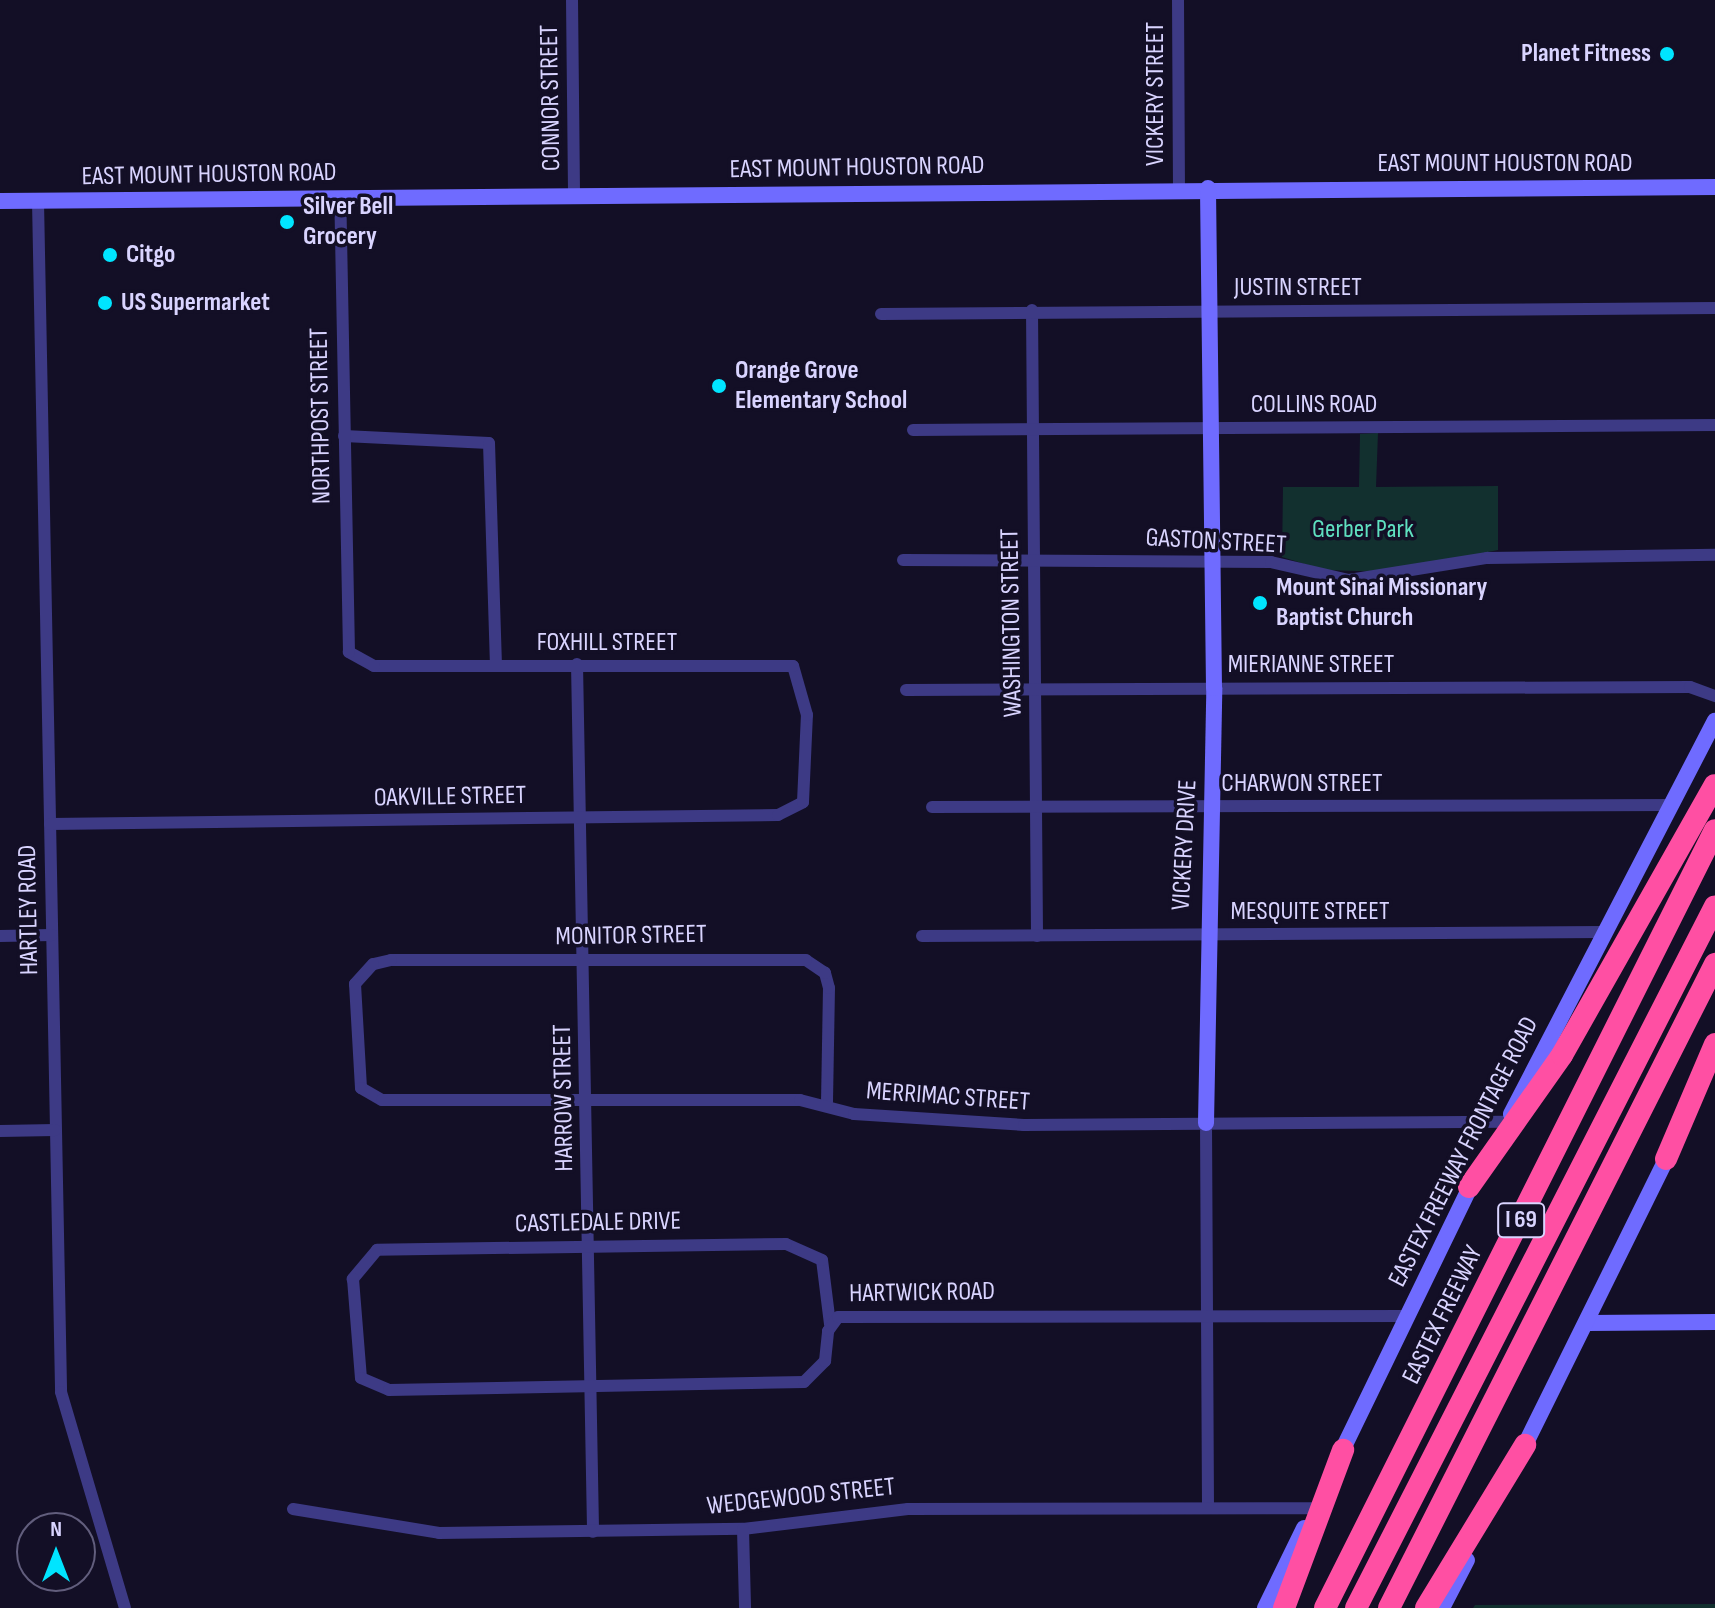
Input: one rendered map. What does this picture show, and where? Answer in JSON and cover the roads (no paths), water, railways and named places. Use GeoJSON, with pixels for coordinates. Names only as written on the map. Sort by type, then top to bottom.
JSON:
{"type":"FeatureCollection","features":[{"type":"Feature","properties":{"kind":"highway"},"geometry":{"type":"LineString","coordinates":[[1469,1187],[1562,1055],[1715,785]]}},
{"type":"Feature","properties":{"kind":"highway","name":"EASTEX FREEWAY"},"geometry":{"type":"LineString","coordinates":[[1325,1608],[1715,830]]}},
{"type":"Feature","properties":{"kind":"highway","name":"I 69"},"geometry":{"type":"LineString","coordinates":[[1356,1608],[1715,906]]}},
{"type":"Feature","properties":{"kind":"highway","name":"I 69"},"geometry":{"type":"LineString","coordinates":[[1389,1608],[1715,964]]}},
{"type":"Feature","properties":{"kind":"highway"},"geometry":{"type":"LineString","coordinates":[[1666,1159],[1715,1044]]}},
{"type":"Feature","properties":{"kind":"highway"},"geometry":{"type":"LineString","coordinates":[[1426,1608],[1525,1445]]}},
{"type":"Feature","properties":{"kind":"highway"},"geometry":{"type":"LineString","coordinates":[[1284,1608],[1343,1450]]}},
{"type":"Feature","properties":{"kind":"street","name":"CONNOR STREET"},"geometry":{"type":"LineString","coordinates":[[572,0],[574,195]]}},
{"type":"Feature","properties":{"kind":"street","name":"VICKERY STREET"},"geometry":{"type":"LineString","coordinates":[[1178,0],[1179,188]]}},
{"type":"Feature","properties":{"kind":"street","name":"EAST MOUNT HOUSTON ROAD"},"geometry":{"type":"LineString","coordinates":[[0,201],[1179,188],[1715,187]]}},
{"type":"Feature","properties":{"kind":"street","name":"VICKERY DRIVE"},"geometry":{"type":"LineString","coordinates":[[1208,188],[1214,688],[1212,806],[1204,935],[1208,1505]]}},
{"type":"Feature","properties":{"kind":"street","name":"NORTHPOST STREET"},"geometry":{"type":"LineString","coordinates":[[340,197],[347,633]]}},
{"type":"Feature","properties":{"kind":"street","name":"HARTLEY ROAD"},"geometry":{"type":"LineString","coordinates":[[38,201],[63,1410],[125,1608]]}},
{"type":"Feature","properties":{"kind":"street","name":"JUSTIN STREET"},"geometry":{"type":"LineString","coordinates":[[881,314],[1032,310],[1715,308]]}},
{"type":"Feature","properties":{"kind":"street","name":"WASHINGTON STREET"},"geometry":{"type":"LineString","coordinates":[[1032,310],[1037,936]]}},
{"type":"Feature","properties":{"kind":"street","name":"COLLINS ROAD"},"geometry":{"type":"LineString","coordinates":[[913,430],[1715,425]]}},
{"type":"Feature","properties":{"kind":"street"},"geometry":{"type":"LineString","coordinates":[[344,436],[489,443],[496,665]]}},
{"type":"Feature","properties":{"kind":"street","name":"GASTON STREET"},"geometry":{"type":"LineString","coordinates":[[903,560],[1212,561],[1389,579],[1487,558],[1715,555]]}},
{"type":"Feature","properties":{"kind":"street","name":"FOXHILL STREET"},"geometry":{"type":"LineString","coordinates":[[347,633],[349,652],[374,666],[793,666],[807,715],[808,760]]}},
{"type":"Feature","properties":{"kind":"street","name":"HARROW STREET"},"geometry":{"type":"LineString","coordinates":[[577,664],[583,817],[593,1532]]}},
{"type":"Feature","properties":{"kind":"street","name":"MIERIANNE STREET"},"geometry":{"type":"LineString","coordinates":[[906,690],[1690,687],[1715,696]]}},
{"type":"Feature","properties":{"kind":"street","name":"EASTEX FREEWAY FRONTAGE ROAD"},"geometry":{"type":"LineString","coordinates":[[1265,1608],[1469,1187],[1715,721]]}},
{"type":"Feature","properties":{"kind":"street","name":"OAKVILLE STREET"},"geometry":{"type":"LineString","coordinates":[[50,824],[789,813],[807,792],[808,760]]}},
{"type":"Feature","properties":{"kind":"street","name":"CHARWON STREET"},"geometry":{"type":"LineString","coordinates":[[932,807],[1673,805]]}},
{"type":"Feature","properties":{"kind":"street","name":"MESQUITE STREET"},"geometry":{"type":"LineString","coordinates":[[922,936],[1603,932]]}},
{"type":"Feature","properties":{"kind":"street"},"geometry":{"type":"LineString","coordinates":[[0,936],[52,935]]}},
{"type":"Feature","properties":{"kind":"street","name":"MONITOR STREET"},"geometry":{"type":"LineString","coordinates":[[354,1026],[355,984],[382,961],[814,963],[829,988],[827,1102]]}},
{"type":"Feature","properties":{"kind":"street","name":"MERRIMAC STREET"},"geometry":{"type":"LineString","coordinates":[[354,1026],[361,1088],[371,1097],[827,1102],[854,1114],[1024,1125],[1506,1122]]}},
{"type":"Feature","properties":{"kind":"street"},"geometry":{"type":"LineString","coordinates":[[1442,1608],[1715,1064]]}},
{"type":"Feature","properties":{"kind":"street"},"geometry":{"type":"LineString","coordinates":[[0,1131],[55,1130]]}},
{"type":"Feature","properties":{"kind":"street","name":"CASTLEDALE DRIVE"},"geometry":{"type":"LineString","coordinates":[[353,1312],[356,1269],[377,1250],[804,1246],[828,1273],[830,1324]]}},
{"type":"Feature","properties":{"kind":"street","name":"HARTWICK ROAD"},"geometry":{"type":"LineString","coordinates":[[353,1312],[354,1355],[361,1378],[374,1388],[590,1388],[804,1382],[825,1361],[830,1324],[851,1316],[1408,1316]]}},
{"type":"Feature","properties":{"kind":"street"},"geometry":{"type":"LineString","coordinates":[[1587,1323],[1715,1322]]}},
{"type":"Feature","properties":{"kind":"street","name":"WEDGEWOOD STREET"},"geometry":{"type":"LineString","coordinates":[[293,1509],[439,1533],[743,1529],[908,1509],[1208,1505],[1314,1508]]}},
{"type":"Feature","properties":{"kind":"street"},"geometry":{"type":"LineString","coordinates":[[743,1529],[745,1608]]}},
{"type":"Feature","properties":{"kind":"place","name":"Planet Fitness"},"geometry":{"type":"Point","coordinates":[1667,54]}},
{"type":"Feature","properties":{"kind":"place","name":"Silver Bell Grocery"},"geometry":{"type":"Point","coordinates":[287,222]}},
{"type":"Feature","properties":{"kind":"place","name":"Citgo"},"geometry":{"type":"Point","coordinates":[110,255]}},
{"type":"Feature","properties":{"kind":"place","name":"US Supermarket"},"geometry":{"type":"Point","coordinates":[105,303]}},
{"type":"Feature","properties":{"kind":"place","name":"Orange Grove Elementary School"},"geometry":{"type":"Point","coordinates":[719,386]}},
{"type":"Feature","properties":{"kind":"place","name":"Mount Sinai Missionary Baptist Church"},"geometry":{"type":"Point","coordinates":[1260,603]}},
{"type":"Feature","properties":{"kind":"park label","name":"Gerber Park"},"geometry":{"type":"Point","coordinates":[1363,530]}}]}
